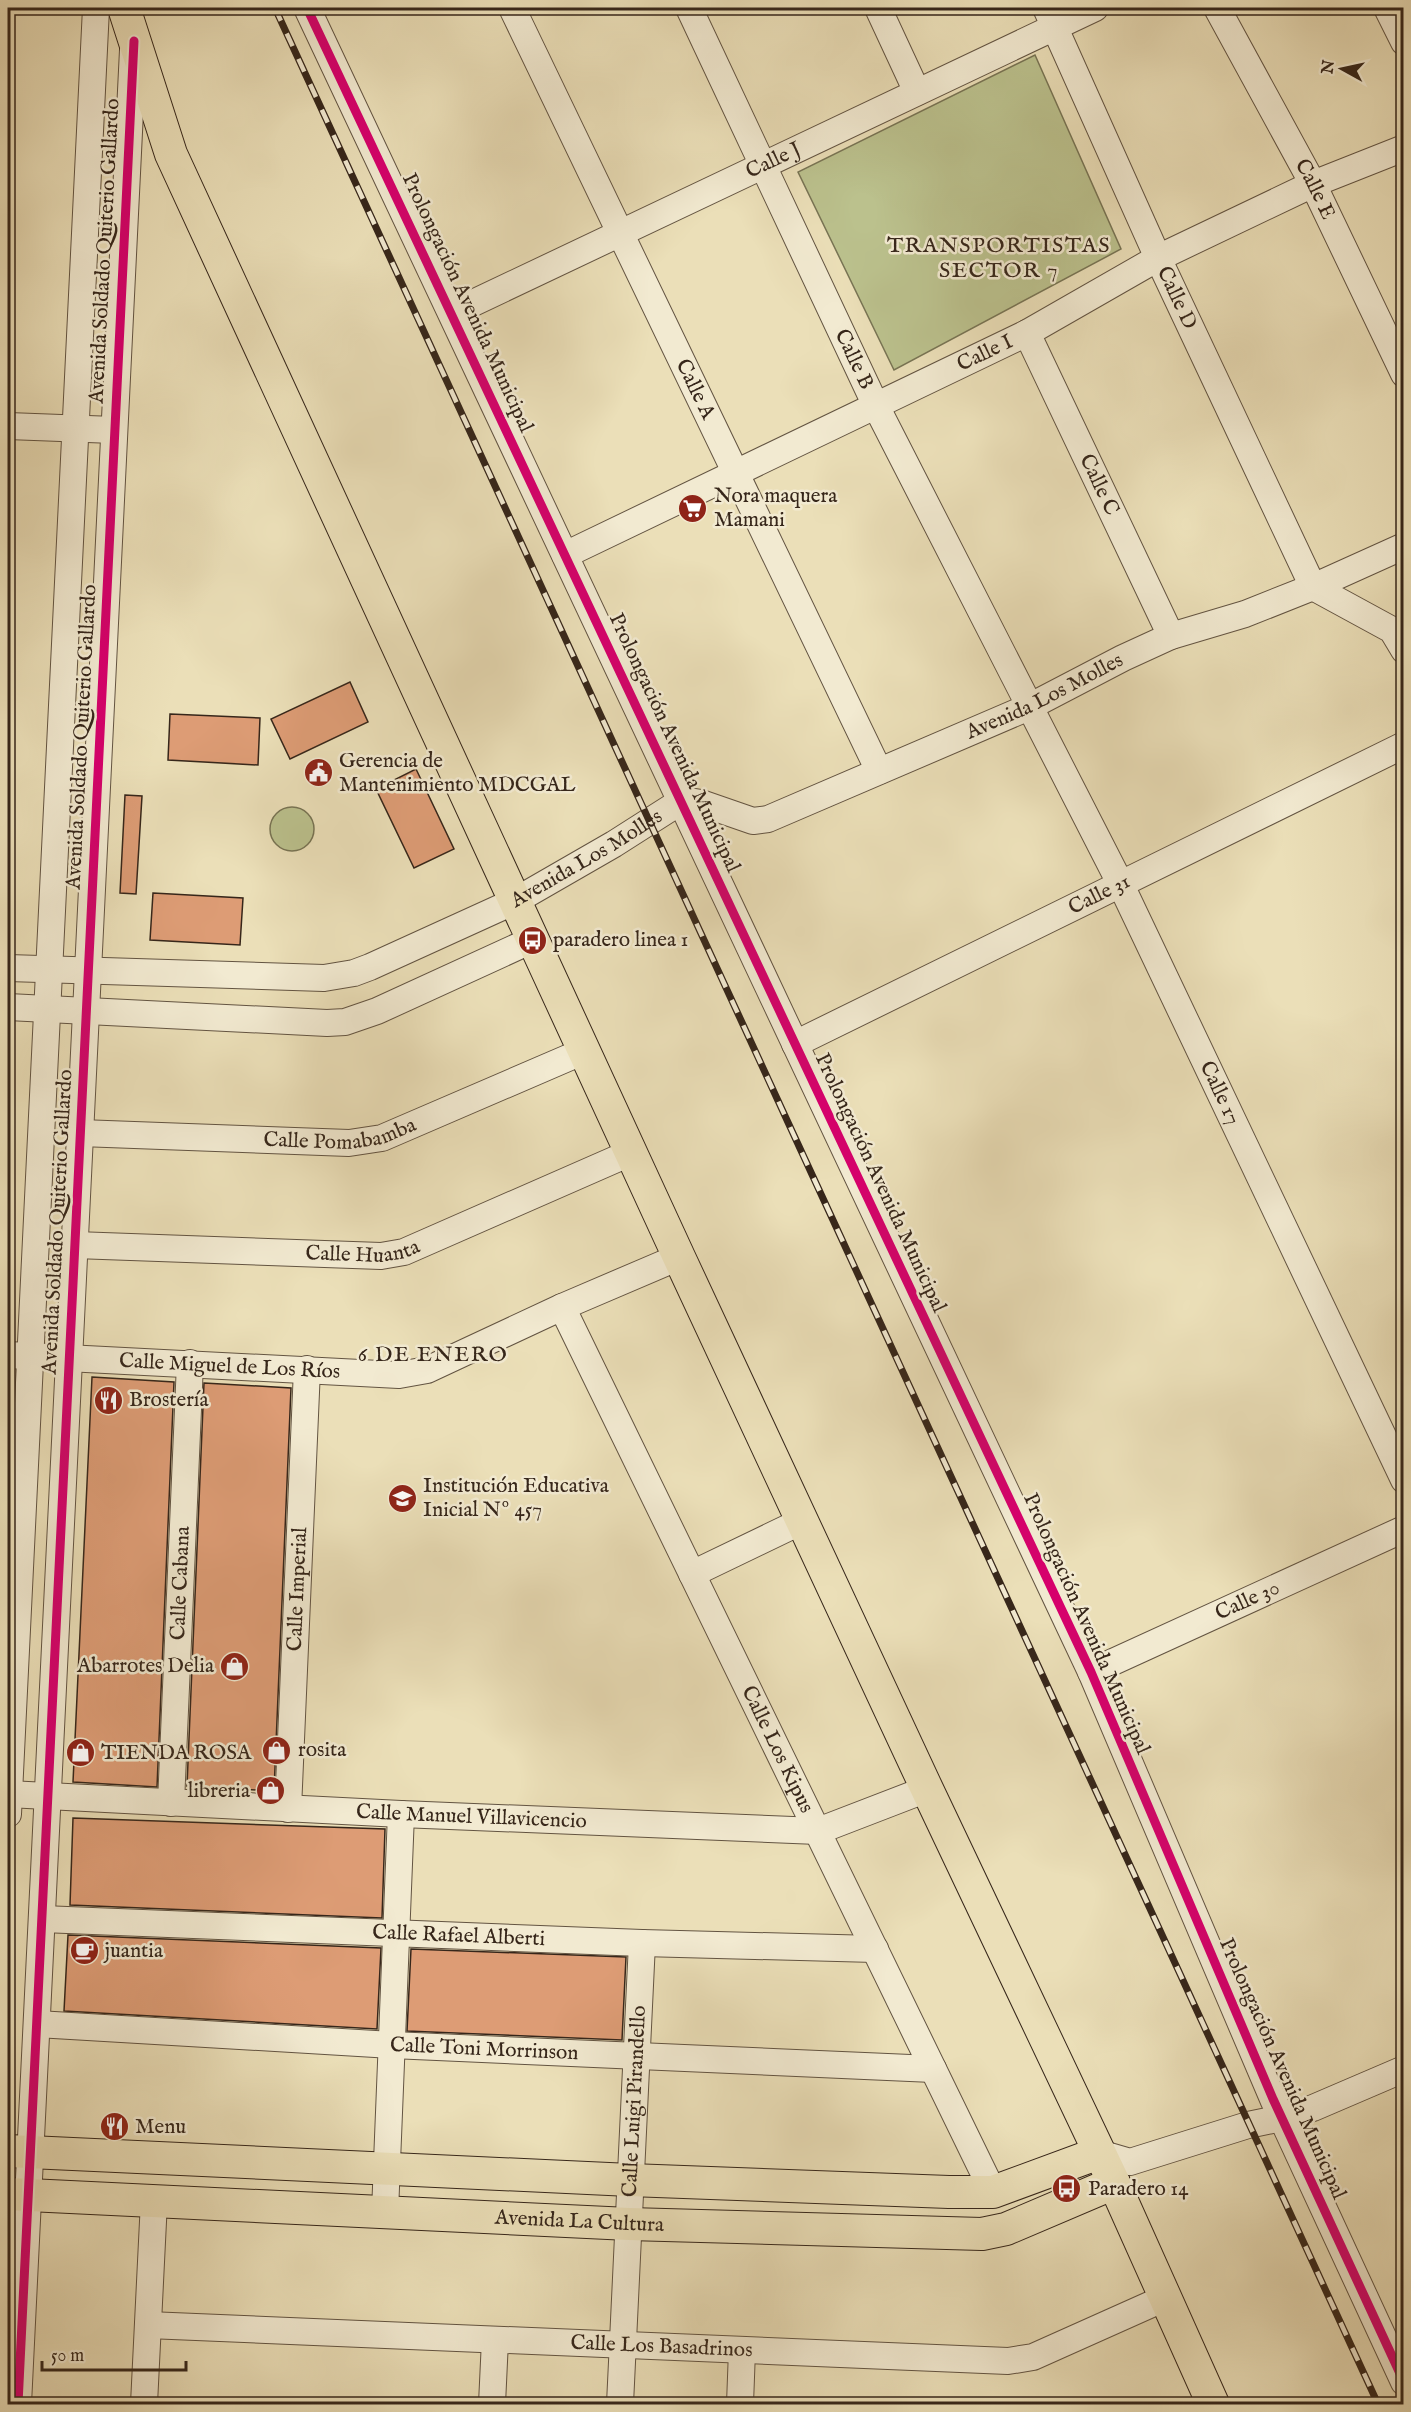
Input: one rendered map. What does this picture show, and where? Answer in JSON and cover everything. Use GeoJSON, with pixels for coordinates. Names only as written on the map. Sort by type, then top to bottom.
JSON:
{"type":"FeatureCollection","features":[{"type":"Feature","properties":{"kind":"main road"},"geometry":{"type":"LineString","coordinates":[[124,8],[171,154],[678,1257],[927,1790],[1099,2153],[1122,2173],[1165,2298],[1212,2404]]}},
{"type":"Feature","properties":{"kind":"main road","name":"Avenida La Cultura"},"geometry":{"type":"LineString","coordinates":[[19,2151],[630,2180],[993,2192],[1099,2153]]}},
{"type":"Feature","properties":{"kind":"main road","name":"Avenida La Cultura"},"geometry":{"type":"LineString","coordinates":[[18,2195],[629,2224],[982,2234],[1006,2229],[1122,2173]]}},
{"type":"Feature","properties":{"kind":"street","name":"Avenida Soldado Quiterio Gallardo"},"geometry":{"type":"LineString","coordinates":[[8,1814],[19,1355],[47,1009],[96,8]]}},
{"type":"Feature","properties":{"kind":"street","name":"Prolongación Avenida Municipal"},"geometry":{"type":"LineString","coordinates":[[307,8],[1091,1672],[1282,2118],[1404,2382]]}},
{"type":"Feature","properties":{"kind":"street","name":"Calle A"},"geometry":{"type":"LineString","coordinates":[[512,8],[622,232],[735,474],[879,771]]}},
{"type":"Feature","properties":{"kind":"street","name":"Calle B"},"geometry":{"type":"LineString","coordinates":[[689,8],[876,406],[1029,707]]}},
{"type":"Feature","properties":{"kind":"street"},"geometry":{"type":"LineString","coordinates":[[878,8],[917,92]]}},
{"type":"Feature","properties":{"kind":"street","name":"Calle J"},"geometry":{"type":"LineString","coordinates":[[452,313],[917,92],[1050,17],[1095,8]]}},
{"type":"Feature","properties":{"kind":"street","name":"Calle E"},"geometry":{"type":"LineString","coordinates":[[1217,8],[1313,184],[1404,374]]}},
{"type":"Feature","properties":{"kind":"street"},"geometry":{"type":"LineString","coordinates":[[1387,8],[1404,42]]}},
{"type":"Feature","properties":{"kind":"street","name":"Calle D"},"geometry":{"type":"LineString","coordinates":[[1050,17],[1158,258],[1313,587]]}},
{"type":"Feature","properties":{"kind":"street","name":"Avenida Soldado Quiterio Gallardo"},"geometry":{"type":"LineString","coordinates":[[18,2404],[19,2151],[37,2024],[134,41]]}},
{"type":"Feature","properties":{"kind":"street","name":"Calle I"},"geometry":{"type":"LineString","coordinates":[[566,555],[1027,333],[1158,258],[1313,184],[1404,148]]}},
{"type":"Feature","properties":{"kind":"street","name":"Calle C"},"geometry":{"type":"LineString","coordinates":[[1027,333],[1171,636]]}},
{"type":"Feature","properties":{"kind":"street"},"geometry":{"type":"LineString","coordinates":[[8,426],[114,430]]}},
{"type":"Feature","properties":{"kind":"street","name":"Avenida Los Molles"},"geometry":{"type":"LineString","coordinates":[[8,968],[88,972],[338,976],[370,967],[515,901],[614,844],[682,800],[701,803],[753,822],[768,819],[1029,707],[1171,636],[1245,614],[1313,587],[1404,546]]}},
{"type":"Feature","properties":{"kind":"street"},"geometry":{"type":"LineString","coordinates":[[1313,587],[1392,630],[1404,650]]}},
{"type":"Feature","properties":{"kind":"street","name":"Calle 17"},"geometry":{"type":"LineString","coordinates":[[1029,707],[1121,885],[1404,1480]]}},
{"type":"Feature","properties":{"kind":"street","name":"Calle 31"},"geometry":{"type":"LineString","coordinates":[[795,1044],[1404,745]]}},
{"type":"Feature","properties":{"kind":"street","name":"Avenida Los Molles"},"geometry":{"type":"LineString","coordinates":[[8,1007],[345,1022],[376,1011],[532,940]]}},
{"type":"Feature","properties":{"kind":"street","name":"Calle Pomabamba"},"geometry":{"type":"LineString","coordinates":[[80,1133],[349,1143],[382,1138],[584,1051]]}},
{"type":"Feature","properties":{"kind":"street","name":"Calle Huanta"},"geometry":{"type":"LineString","coordinates":[[75,1245],[381,1256],[404,1252],[630,1153]]}},
{"type":"Feature","properties":{"kind":"street","name":"Calle Miguel de Los Ríos"},"geometry":{"type":"LineString","coordinates":[[19,1355],[399,1375],[427,1370],[562,1307],[678,1257]]}},
{"type":"Feature","properties":{"kind":"street","name":"Calle Los Kipus"},"geometry":{"type":"LineString","coordinates":[[562,1307],[993,2192]]}},
{"type":"Feature","properties":{"kind":"street","name":"Calle Cabana"},"geometry":{"type":"LineString","coordinates":[[171,1803],[190,1363]]}},
{"type":"Feature","properties":{"kind":"street","name":"Calle Imperial"},"geometry":{"type":"LineString","coordinates":[[288,1809],[307,1369]]}},
{"type":"Feature","properties":{"kind":"street"},"geometry":{"type":"LineString","coordinates":[[692,1574],[802,1521]]}},
{"type":"Feature","properties":{"kind":"street","name":"Calle 30"},"geometry":{"type":"LineString","coordinates":[[1091,1672],[1404,1529]]}},
{"type":"Feature","properties":{"kind":"street","name":"Calle Manuel Villavicencio"},"geometry":{"type":"LineString","coordinates":[[8,1794],[288,1809],[818,1831],[927,1790]]}},
{"type":"Feature","properties":{"kind":"street"},"geometry":{"type":"LineString","coordinates":[[385,2212],[401,1814]]}},
{"type":"Feature","properties":{"kind":"street","name":"Calle Rafael Alberti"},"geometry":{"type":"LineString","coordinates":[[42,1919],[396,1935],[875,1948]]}},
{"type":"Feature","properties":{"kind":"street","name":"Calle Luigi Pirandello"},"geometry":{"type":"LineString","coordinates":[[620,2404],[642,1943]]}},
{"type":"Feature","properties":{"kind":"street","name":"Calle Toni Morrinson"},"geometry":{"type":"LineString","coordinates":[[37,2024],[636,2057],[933,2068]]}},
{"type":"Feature","properties":{"kind":"street","name":"Avenida La Cultura"},"geometry":{"type":"LineString","coordinates":[[1122,2173],[1248,2125],[1282,2118],[1404,2069]]}},
{"type":"Feature","properties":{"kind":"street"},"geometry":{"type":"LineString","coordinates":[[144,2404],[154,2201]]}},
{"type":"Feature","properties":{"kind":"street","name":"Calle Los Basadrinos"},"geometry":{"type":"LineString","coordinates":[[148,2325],[1008,2361],[1033,2357],[1165,2298]]}},
{"type":"Feature","properties":{"kind":"street"},"geometry":{"type":"LineString","coordinates":[[492,2404],[495,2340]]}},
{"type":"Feature","properties":{"kind":"street"},"geometry":{"type":"LineString","coordinates":[[740,2404],[742,2350]]}},
{"type":"Feature","properties":{"kind":"green space"},"geometry":{"type":"Polygon","coordinates":[[[1035,55],[1121,249],[894,370],[798,172],[1035,55]]]}},
{"type":"Feature","properties":{"kind":"green space"},"geometry":{"type":"Polygon","coordinates":[[[292,807],[301,808],[308,813],[313,820],[313,838],[308,845],[301,850],[292,851],[283,850],[276,845],[271,838],[270,829],[271,820],[276,813],[283,808],[292,807]]]}},
{"type":"Feature","properties":{"kind":"building"},"geometry":{"type":"Polygon","coordinates":[[[350,682],[368,722],[290,759],[271,719],[350,682]]]}},
{"type":"Feature","properties":{"kind":"building"},"geometry":{"type":"Polygon","coordinates":[[[170,714],[260,718],[258,765],[168,760],[170,714]]]}},
{"type":"Feature","properties":{"kind":"building"},"geometry":{"type":"Polygon","coordinates":[[[416,769],[454,849],[414,868],[376,789],[416,769]]]}},
{"type":"Feature","properties":{"kind":"building"},"geometry":{"type":"Polygon","coordinates":[[[125,795],[142,796],[136,894],[120,893],[125,795]]]}},
{"type":"Feature","properties":{"kind":"building"},"geometry":{"type":"Polygon","coordinates":[[[153,893],[243,898],[240,945],[150,940],[153,893]]]}},
{"type":"Feature","properties":{"kind":"building"},"geometry":{"type":"Polygon","coordinates":[[[92,1377],[174,1382],[157,1787],[73,1782],[92,1377]]]}},
{"type":"Feature","properties":{"kind":"building"},"geometry":{"type":"Polygon","coordinates":[[[204,1383],[291,1388],[274,1791],[187,1786],[204,1383]]]}},
{"type":"Feature","properties":{"kind":"building"},"geometry":{"type":"Polygon","coordinates":[[[73,1818],[385,1829],[382,1918],[70,1905],[73,1818]]]}},
{"type":"Feature","properties":{"kind":"building"},"geometry":{"type":"Polygon","coordinates":[[[68,1935],[381,1948],[377,2029],[64,2011],[68,1935]]]}},
{"type":"Feature","properties":{"kind":"building"},"geometry":{"type":"Polygon","coordinates":[[[411,1949],[626,1957],[622,2040],[407,2031],[411,1949]]]}},
{"type":"Feature","properties":{"kind":"railway"},"geometry":{"type":"LineString","coordinates":[[275,8],[1378,2404]]}},
{"type":"Feature","properties":{"kind":"cycle path"},"geometry":{"type":"LineString","coordinates":[[307,8],[1091,1672],[1273,2099],[1404,2382]]}},
{"type":"Feature","properties":{"kind":"cycle path"},"geometry":{"type":"LineString","coordinates":[[18,2404],[134,41]]}},
{"type":"Feature","properties":{"kind":"place","name":"Nora maquera Mamani"},"geometry":{"type":"Point","coordinates":[693,508]}},
{"type":"Feature","properties":{"kind":"place","name":"Gerencia de Mantenimiento MDCGAL"},"geometry":{"type":"Point","coordinates":[318,773]}},
{"type":"Feature","properties":{"kind":"place","name":"paradero linea 1"},"geometry":{"type":"Point","coordinates":[532,940]}},
{"type":"Feature","properties":{"kind":"place","name":"Brostería"},"geometry":{"type":"Point","coordinates":[108,1400]}},
{"type":"Feature","properties":{"kind":"place","name":"Institución Educativa Inicial Nº 457"},"geometry":{"type":"Point","coordinates":[402,1498]}},
{"type":"Feature","properties":{"kind":"place","name":"Abarrotes Delia"},"geometry":{"type":"Point","coordinates":[235,1666]}},
{"type":"Feature","properties":{"kind":"place","name":"rosita"},"geometry":{"type":"Point","coordinates":[277,1750]}},
{"type":"Feature","properties":{"kind":"place","name":"TIENDA ROSA"},"geometry":{"type":"Point","coordinates":[80,1753]}},
{"type":"Feature","properties":{"kind":"place","name":"libreria"},"geometry":{"type":"Point","coordinates":[271,1791]}},
{"type":"Feature","properties":{"kind":"place","name":"juantia"},"geometry":{"type":"Point","coordinates":[84,1951]}},
{"type":"Feature","properties":{"kind":"place","name":"Menu"},"geometry":{"type":"Point","coordinates":[114,2127]}},
{"type":"Feature","properties":{"kind":"place","name":"Paradero 14"},"geometry":{"type":"Point","coordinates":[1067,2189]}},
{"type":"Feature","properties":{"kind":"district","name":"TRANSPORTISTAS SECTOR 7"},"geometry":{"type":"Point","coordinates":[999,258]}},
{"type":"Feature","properties":{"kind":"district","name":"6 DE ENERO"},"geometry":{"type":"Point","coordinates":[433,1355]}}]}
